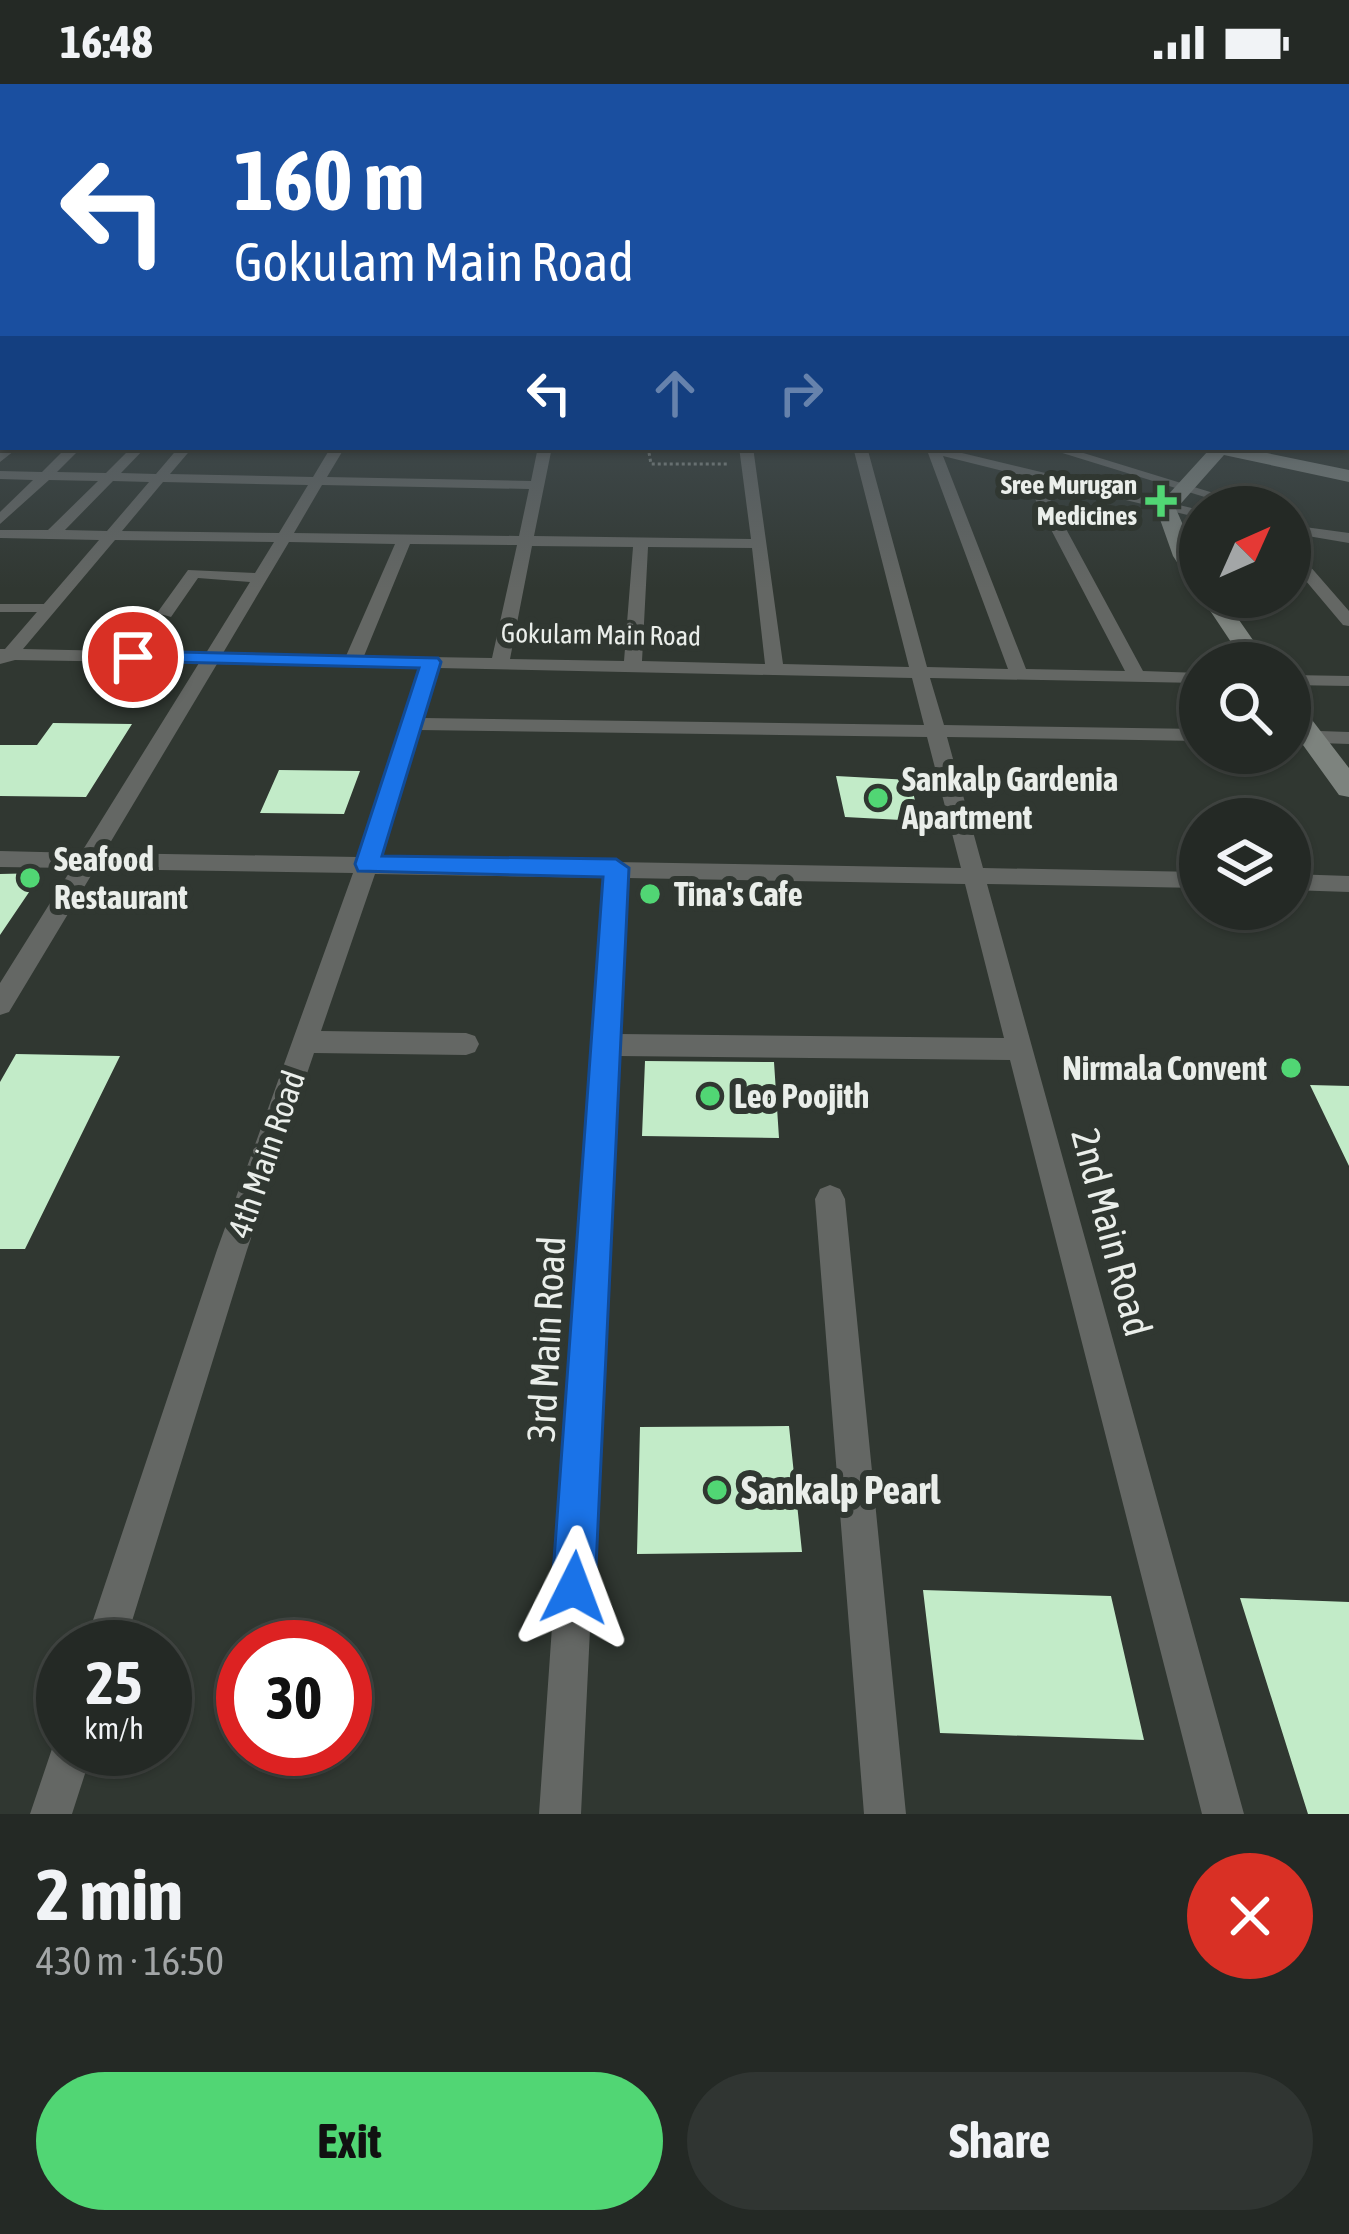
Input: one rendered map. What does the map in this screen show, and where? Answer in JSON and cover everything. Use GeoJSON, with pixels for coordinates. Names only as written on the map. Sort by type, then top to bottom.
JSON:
{"type":"FeatureCollection","features":[{"type":"Feature","properties":{"kind":"main road"},"geometry":{"type":"LineString","coordinates":[[1179,543],[1166,508],[1185,483],[1197,476],[1210,450]]}},
{"type":"Feature","properties":{"kind":"main road"},"geometry":{"type":"LineString","coordinates":[[1215,450],[1349,476]]}},
{"type":"Feature","properties":{"kind":"main road"},"geometry":{"type":"LineString","coordinates":[[1311,748],[1349,788]]}},
{"type":"Feature","properties":{"kind":"street"},"geometry":{"type":"LineString","coordinates":[[0,520],[72,450]]}},
{"type":"Feature","properties":{"kind":"street"},"geometry":{"type":"LineString","coordinates":[[53,534],[137,450]]}},
{"type":"Feature","properties":{"kind":"street"},"geometry":{"type":"LineString","coordinates":[[3,658],[183,450]]}},
{"type":"Feature","properties":{"kind":"street"},"geometry":{"type":"LineString","coordinates":[[0,1005],[215,658],[336,450]]}},
{"type":"Feature","properties":{"kind":"street"},"geometry":{"type":"LineString","coordinates":[[500,664],[544,450]]}},
{"type":"Feature","properties":{"kind":"street","name":"2nd Main Road"},"geometry":{"type":"LineString","coordinates":[[861,450],[1223,1814]]}},
{"type":"Feature","properties":{"kind":"street"},"geometry":{"type":"LineString","coordinates":[[927,450],[1019,673]]}},
{"type":"Feature","properties":{"kind":"street"},"geometry":{"type":"LineString","coordinates":[[931,450],[1179,510]]}},
{"type":"Feature","properties":{"kind":"street"},"geometry":{"type":"LineString","coordinates":[[1060,450],[1193,486]]}},
{"type":"Feature","properties":{"kind":"street"},"geometry":{"type":"LineString","coordinates":[[745,459],[775,669]]}},
{"type":"Feature","properties":{"kind":"street"},"geometry":{"type":"LineString","coordinates":[[1029,474],[1136,675]]}},
{"type":"Feature","properties":{"kind":"street"},"geometry":{"type":"LineString","coordinates":[[0,475],[538,484]]}},
{"type":"Feature","properties":{"kind":"street"},"geometry":{"type":"LineString","coordinates":[[1311,517],[1349,522]]}},
{"type":"Feature","properties":{"kind":"street"},"geometry":{"type":"LineString","coordinates":[[1311,532],[1349,538]]}},
{"type":"Feature","properties":{"kind":"street"},"geometry":{"type":"LineString","coordinates":[[0,534],[758,544]]}},
{"type":"Feature","properties":{"kind":"street"},"geometry":{"type":"LineString","coordinates":[[165,613],[220,537]]}},
{"type":"Feature","properties":{"kind":"street"},"geometry":{"type":"LineString","coordinates":[[353,661],[405,539]]}},
{"type":"Feature","properties":{"kind":"street"},"geometry":{"type":"LineString","coordinates":[[633,666],[641,542]]}},
{"type":"Feature","properties":{"kind":"street"},"geometry":{"type":"LineString","coordinates":[[194,573],[260,578]]}},
{"type":"Feature","properties":{"kind":"street"},"geometry":{"type":"LineString","coordinates":[[1311,577],[1349,621]]}},
{"type":"Feature","properties":{"kind":"street","name":"Gokulam Main Road"},"geometry":{"type":"LineString","coordinates":[[3,658],[1179,677]]}},
{"type":"Feature","properties":{"kind":"street","name":"4th Main Road"},"geometry":{"type":"LineString","coordinates":[[113,1620],[431,662]]}},
{"type":"Feature","properties":{"kind":"street"},"geometry":{"type":"LineString","coordinates":[[1311,680],[1349,681]]}},
{"type":"Feature","properties":{"kind":"street"},"geometry":{"type":"LineString","coordinates":[[412,724],[1179,735]]}},
{"type":"Feature","properties":{"kind":"street"},"geometry":{"type":"LineString","coordinates":[[1311,736],[1349,738]]}},
{"type":"Feature","properties":{"kind":"street"},"geometry":{"type":"LineString","coordinates":[[0,859],[1179,879]]}},
{"type":"Feature","properties":{"kind":"street","name":"3rd Main Road"},"geometry":{"type":"LineString","coordinates":[[560,1814],[616,868]]}},
{"type":"Feature","properties":{"kind":"street"},"geometry":{"type":"LineString","coordinates":[[1311,883],[1349,884]]}},
{"type":"Feature","properties":{"kind":"street"},"geometry":{"type":"LineString","coordinates":[[305,1042],[466,1044]]}},
{"type":"Feature","properties":{"kind":"street"},"geometry":{"type":"LineString","coordinates":[[606,1045],[1020,1049]]}},
{"type":"Feature","properties":{"kind":"street"},"geometry":{"type":"LineString","coordinates":[[830,1199],[885,1814]]}},
{"type":"Feature","properties":{"kind":"street"},"geometry":{"type":"LineString","coordinates":[[51,1814],[63,1776]]}},
{"type":"Feature","properties":{"kind":"lane"},"geometry":{"type":"LineString","coordinates":[[0,608],[50,608]]}},
{"type":"Feature","properties":{"kind":"path"},"geometry":{"type":"LineString","coordinates":[[649,450],[651,464],[745,459]]}},
{"type":"Feature","properties":{"kind":"building"},"geometry":{"type":"Polygon","coordinates":[[[53,723],[132,724],[86,797],[0,796],[0,745],[37,745],[53,723]]]}},
{"type":"Feature","properties":{"kind":"building"},"geometry":{"type":"Polygon","coordinates":[[[279,770],[360,771],[344,814],[260,813],[279,770]]]}},
{"type":"Feature","properties":{"kind":"building","name":"Sankalp Gardenia Apartment"},"geometry":{"type":"Polygon","coordinates":[[[836,776],[910,780],[920,821],[845,817],[836,776]]]}},
{"type":"Feature","properties":{"kind":"building"},"geometry":{"type":"Polygon","coordinates":[[[42,873],[0,935],[0,874],[42,873]]]}},
{"type":"Feature","properties":{"kind":"building"},"geometry":{"type":"Polygon","coordinates":[[[16,1054],[120,1056],[25,1249],[0,1249],[0,1082],[16,1054]]]}},
{"type":"Feature","properties":{"kind":"building","name":"Leo Poojith"},"geometry":{"type":"Polygon","coordinates":[[[645,1061],[774,1062],[779,1138],[642,1136],[645,1061]]]}},
{"type":"Feature","properties":{"kind":"building"},"geometry":{"type":"Polygon","coordinates":[[[1310,1085],[1349,1086],[1349,1166],[1310,1085]]]}},
{"type":"Feature","properties":{"kind":"building","name":"Sankalp Pearl"},"geometry":{"type":"Polygon","coordinates":[[[789,1426],[802,1552],[637,1554],[640,1427],[789,1426]]]}},
{"type":"Feature","properties":{"kind":"building"},"geometry":{"type":"Polygon","coordinates":[[[923,1590],[1111,1596],[1144,1740],[940,1733],[923,1590]]]}},
{"type":"Feature","properties":{"kind":"building"},"geometry":{"type":"Polygon","coordinates":[[[1240,1598],[1349,1602],[1349,1814],[1308,1814],[1240,1598]]]}},
{"type":"Feature","properties":{"kind":"place","name":"Sree Murugan Medicines"},"geometry":{"type":"Point","coordinates":[1161,501]}},
{"type":"Feature","properties":{"kind":"place","name":"Sankalp Gardenia Apartment"},"geometry":{"type":"Point","coordinates":[878,798]}},
{"type":"Feature","properties":{"kind":"place","name":"Seafood Restaurant"},"geometry":{"type":"Point","coordinates":[30,878]}},
{"type":"Feature","properties":{"kind":"place","name":"Tina's Cafe"},"geometry":{"type":"Point","coordinates":[650,894]}},
{"type":"Feature","properties":{"kind":"place","name":"Nirmala Convent"},"geometry":{"type":"Point","coordinates":[1291,1068]}},
{"type":"Feature","properties":{"kind":"place","name":"Leo Poojith"},"geometry":{"type":"Point","coordinates":[710,1096]}},
{"type":"Feature","properties":{"kind":"place","name":"Sankalp Pearl"},"geometry":{"type":"Point","coordinates":[717,1490]}},
{"type":"Feature","properties":{"kind":"route"},"geometry":{"type":"LineString","coordinates":[[133,657],[431,662],[367,864],[616,868],[574,1588]]}}]}
